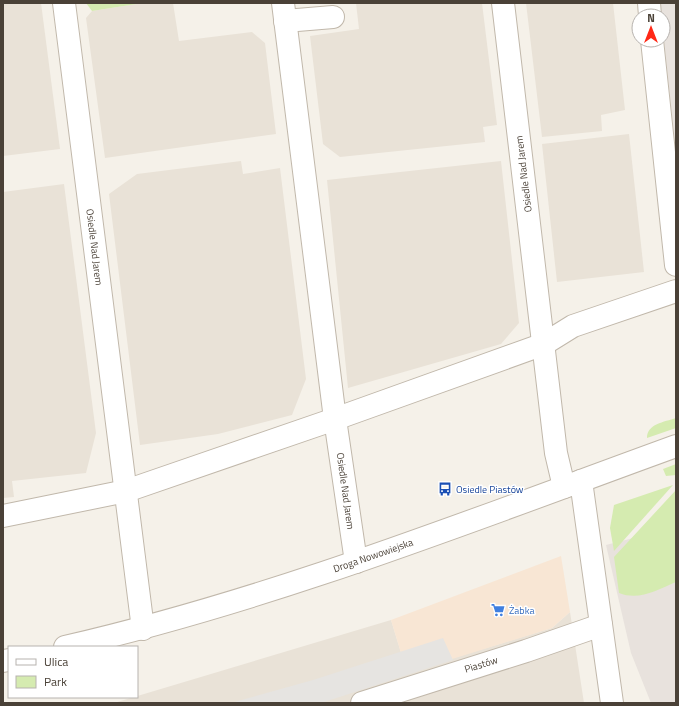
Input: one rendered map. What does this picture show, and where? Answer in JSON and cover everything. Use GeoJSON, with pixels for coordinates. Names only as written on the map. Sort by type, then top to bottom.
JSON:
{"type":"FeatureCollection","features":[{"type":"Feature","properties":{"kind":"street","name":"Osiedle Nad Jarem"},"geometry":{"type":"LineString","coordinates":[[64,3],[143,629]]}},
{"type":"Feature","properties":{"kind":"street","name":"Osiedle Nad Jarem"},"geometry":{"type":"LineString","coordinates":[[504,3],[556,453],[572,484]]}},
{"type":"Feature","properties":{"kind":"street","name":"Osiedle Nad Jarem"},"geometry":{"type":"LineString","coordinates":[[332,17],[284,12],[335,420],[356,562]]}},
{"type":"Feature","properties":{"kind":"street"},"geometry":{"type":"LineString","coordinates":[[653,48],[676,265]]}},
{"type":"Feature","properties":{"kind":"street"},"geometry":{"type":"LineString","coordinates":[[3,516],[126,491],[335,420],[544,344],[573,326],[676,290]]}},
{"type":"Feature","properties":{"kind":"street","name":"Droga Nowowiejska"},"geometry":{"type":"LineString","coordinates":[[69,646],[143,629],[356,562],[676,446]]}},
{"type":"Feature","properties":{"kind":"street"},"geometry":{"type":"LineString","coordinates":[[572,484],[601,626],[612,703]]}},
{"type":"Feature","properties":{"kind":"street","name":"Piastów"},"geometry":{"type":"LineString","coordinates":[[362,703],[601,626]]}},
{"type":"Feature","properties":{"kind":"shaded area"},"geometry":{"type":"Polygon","coordinates":[[[3,3],[41,3],[60,149],[3,156],[3,3]]]}},
{"type":"Feature","properties":{"kind":"shaded area"},"geometry":{"type":"Polygon","coordinates":[[[143,3],[173,3],[179,41],[252,32],[265,43],[276,134],[105,158],[86,18],[92,11],[143,3]]]}},
{"type":"Feature","properties":{"kind":"shaded area"},"geometry":{"type":"Polygon","coordinates":[[[356,3],[482,3],[497,125],[483,127],[485,142],[340,157],[323,144],[310,36],[359,29],[356,3]]]}},
{"type":"Feature","properties":{"kind":"shaded area"},"geometry":{"type":"Polygon","coordinates":[[[526,3],[613,3],[625,110],[601,115],[602,131],[542,137],[526,3]]]}},
{"type":"Feature","properties":{"kind":"shaded area"},"geometry":{"type":"Polygon","coordinates":[[[660,3],[676,3],[676,153],[665,48],[671,48],[671,8],[660,8],[660,3]]]}},
{"type":"Feature","properties":{"kind":"shaded area"},"geometry":{"type":"Polygon","coordinates":[[[629,134],[644,272],[557,282],[542,144],[629,134]]]}},
{"type":"Feature","properties":{"kind":"shaded area"},"geometry":{"type":"Polygon","coordinates":[[[241,161],[243,174],[280,168],[306,379],[292,415],[218,434],[140,445],[109,194],[137,174],[241,161]]]}},
{"type":"Feature","properties":{"kind":"shaded area"},"geometry":{"type":"Polygon","coordinates":[[[501,161],[519,323],[501,344],[348,388],[327,180],[501,161]]]}},
{"type":"Feature","properties":{"kind":"shaded area"},"geometry":{"type":"Polygon","coordinates":[[[64,184],[96,433],[86,473],[12,481],[14,497],[3,498],[3,192],[64,184]]]}},
{"type":"Feature","properties":{"kind":"shaded area"},"geometry":{"type":"Polygon","coordinates":[[[676,527],[676,703],[651,703],[631,653],[606,545],[676,527]]]}},
{"type":"Feature","properties":{"kind":"shaded area"},"geometry":{"type":"Polygon","coordinates":[[[561,556],[570,612],[552,628],[407,673],[391,620],[561,556]]]}},
{"type":"Feature","properties":{"kind":"shaded area"},"geometry":{"type":"Polygon","coordinates":[[[570,612],[584,703],[114,703],[131,698],[138,698],[138,696],[391,620],[407,672],[552,628],[570,612]]]}},
{"type":"Feature","properties":{"kind":"shaded area"},"geometry":{"type":"Polygon","coordinates":[[[443,638],[453,660],[321,703],[231,703],[313,680],[443,638]]]}},
{"type":"Feature","properties":{"kind":"green space"},"geometry":{"type":"Polygon","coordinates":[[[86,3],[143,3],[92,11],[86,3]]]}},
{"type":"Feature","properties":{"kind":"green space"},"geometry":{"type":"Polygon","coordinates":[[[676,418],[676,428],[647,438],[650,430],[657,424],[676,418]]]}},
{"type":"Feature","properties":{"kind":"green space"},"geometry":{"type":"Polygon","coordinates":[[[676,464],[676,475],[666,476],[663,469],[676,464]]]}},
{"type":"Feature","properties":{"kind":"green space"},"geometry":{"type":"Polygon","coordinates":[[[673,485],[614,551],[610,528],[614,505],[673,485]]]}},
{"type":"Feature","properties":{"kind":"green space"},"geometry":{"type":"Polygon","coordinates":[[[676,490],[676,582],[648,594],[634,596],[619,593],[614,557],[676,490]]]}},
{"type":"Feature","properties":{"kind":"place","name":"Osiedle Piastów"},"geometry":{"type":"Point","coordinates":[445,489]}},
{"type":"Feature","properties":{"kind":"place","name":"Żabka"},"geometry":{"type":"Point","coordinates":[498,610]}}]}
